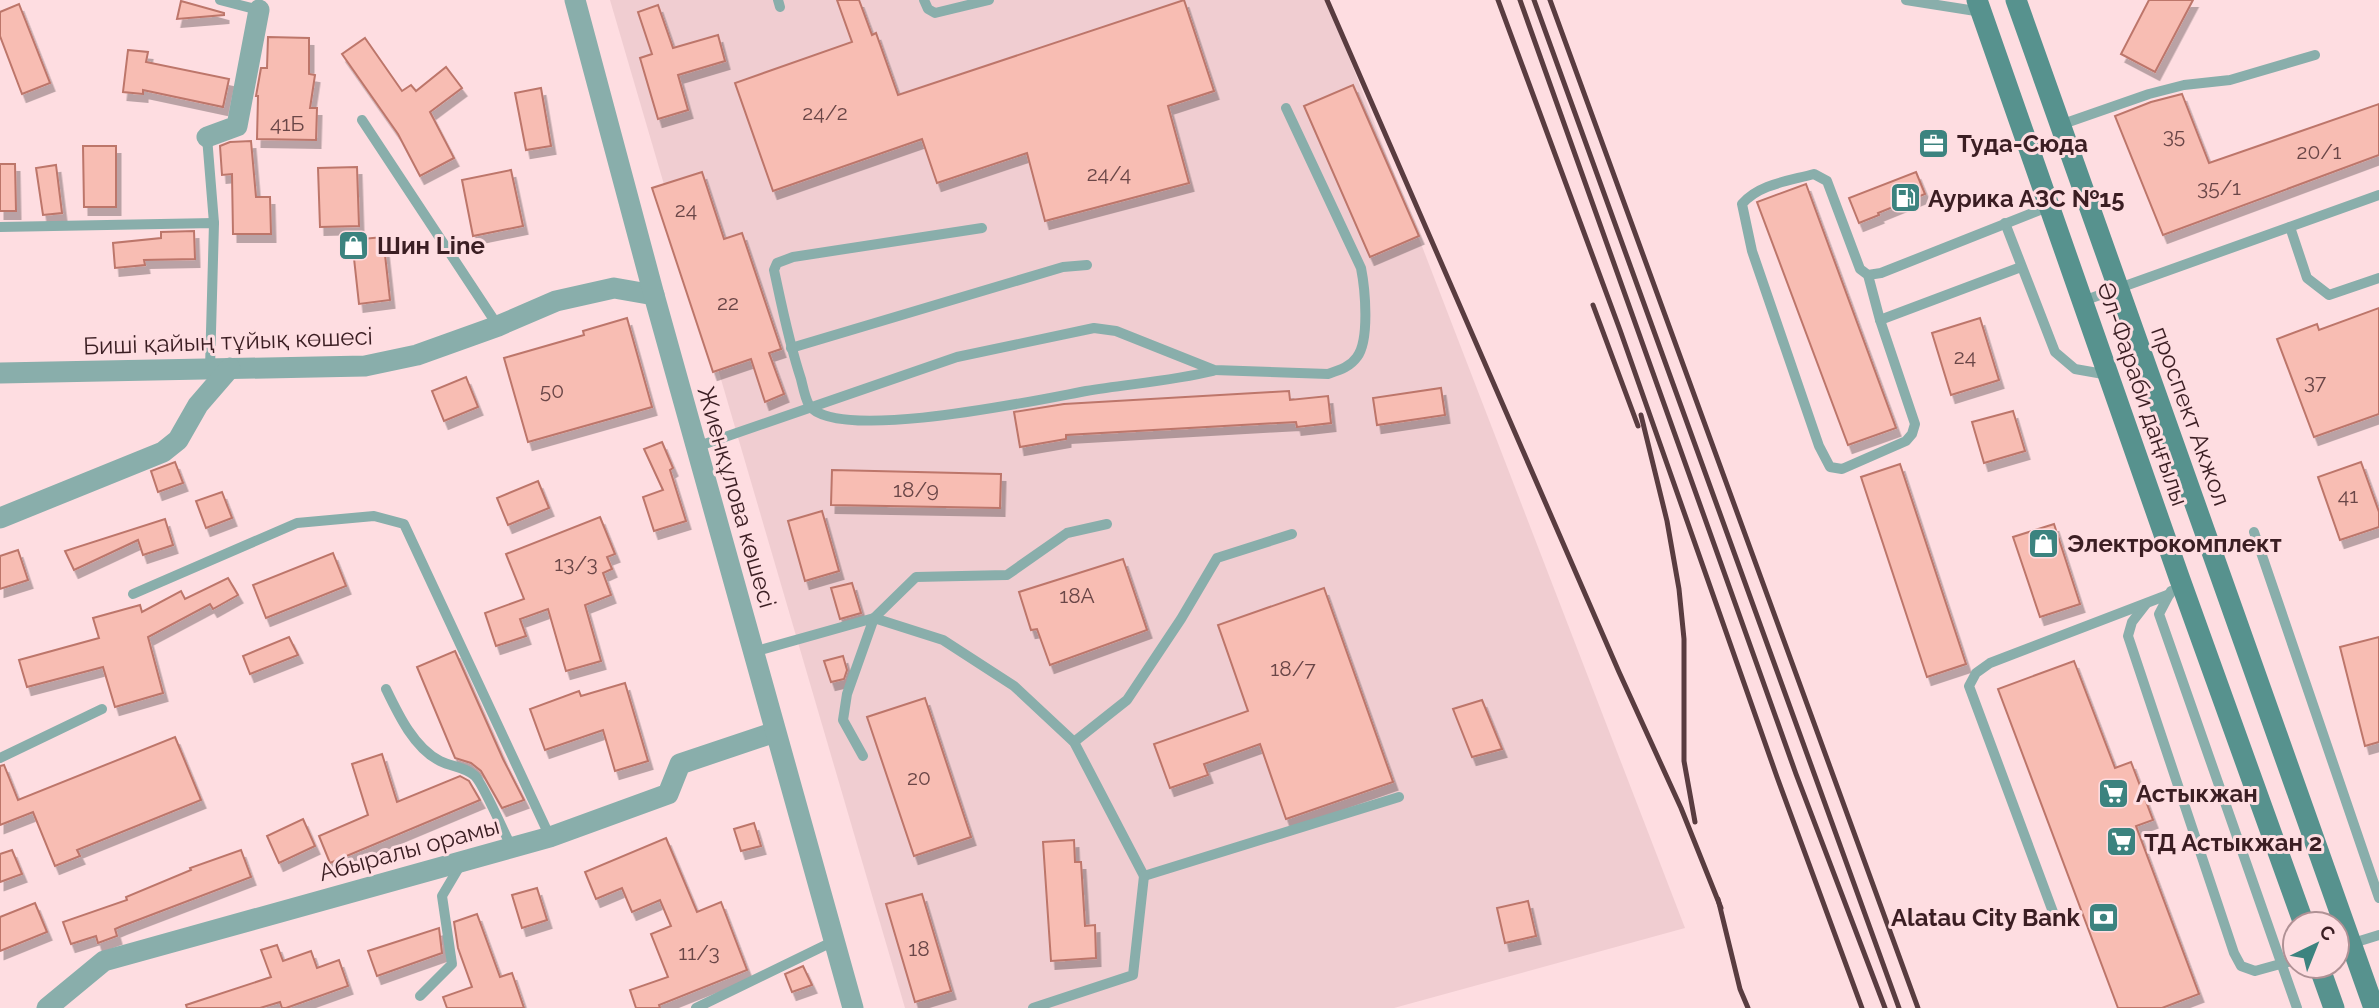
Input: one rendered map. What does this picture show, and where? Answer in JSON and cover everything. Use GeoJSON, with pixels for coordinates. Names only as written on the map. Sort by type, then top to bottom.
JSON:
{"type":"FeatureCollection","features":[{"type":"Feature","properties":{"kind":"main road","name":"проспект Акжол"},"geometry":{"type":"LineString","coordinates":[[2016,0],[2332,910]]}},
{"type":"Feature","properties":{"kind":"main road","name":"Әл-Фараби даңғылы"},"geometry":{"type":"LineString","coordinates":[[1980,6],[2109,375],[2174,585],[2299,910]]}},
{"type":"Feature","properties":{"kind":"main road","name":"проспект Акжол"},"geometry":{"type":"LineString","coordinates":[[2351,960],[2374,1008]]}},
{"type":"Feature","properties":{"kind":"main road"},"geometry":{"type":"LineString","coordinates":[[2324,980],[2334,1008]]}},
{"type":"Feature","properties":{"kind":"street","name":"Жиенқұлова көшесі"},"geometry":{"type":"LineString","coordinates":[[575,0],[654,295],[853,1008]]}},
{"type":"Feature","properties":{"kind":"street"},"geometry":{"type":"LineString","coordinates":[[207,137],[237,125],[259,10]]}},
{"type":"Feature","properties":{"kind":"street","name":"Биші қайың тұйық көшесі"},"geometry":{"type":"LineString","coordinates":[[0,373],[365,366],[417,355],[498,326],[556,301],[614,288],[654,295]]}},
{"type":"Feature","properties":{"kind":"street"},"geometry":{"type":"LineString","coordinates":[[0,518],[163,452],[178,440],[220,368]]}},
{"type":"Feature","properties":{"kind":"street","name":"Абыралы орамы"},"geometry":{"type":"LineString","coordinates":[[47,1008],[104,961],[550,837],[668,794],[680,764],[775,732]]}},
{"type":"Feature","properties":{"kind":"lane"},"geometry":{"type":"LineString","coordinates":[[220,0],[259,10]]}},
{"type":"Feature","properties":{"kind":"lane"},"geometry":{"type":"LineString","coordinates":[[924,0],[928,9],[935,13],[989,0]]}},
{"type":"Feature","properties":{"kind":"lane"},"geometry":{"type":"LineString","coordinates":[[1906,0],[1980,6]]}},
{"type":"Feature","properties":{"kind":"lane"},"geometry":{"type":"LineString","coordinates":[[2060,125],[2149,94],[2184,85],[2230,80],[2315,55]]}},
{"type":"Feature","properties":{"kind":"lane"},"geometry":{"type":"LineString","coordinates":[[982,228],[904,238],[793,257],[777,263],[774,270],[791,348],[809,406],[822,415],[841,420],[956,415],[1088,391],[1185,378],[1214,370],[1328,374],[1345,369],[1357,357],[1362,346],[1366,293],[1361,268],[1286,108]]}},
{"type":"Feature","properties":{"kind":"lane"},"geometry":{"type":"LineString","coordinates":[[362,120],[498,326]]}},
{"type":"Feature","properties":{"kind":"lane"},"geometry":{"type":"LineString","coordinates":[[207,137],[214,223],[220,368]]}},
{"type":"Feature","properties":{"kind":"lane"},"geometry":{"type":"LineString","coordinates":[[1814,174],[1827,181],[1860,269],[1868,275],[1915,424],[1906,441],[1842,468],[1830,467],[1819,446],[1752,251],[1742,204],[1750,194],[1762,189],[1814,174]]}},
{"type":"Feature","properties":{"kind":"lane"},"geometry":{"type":"LineString","coordinates":[[2083,301],[2379,195]]}},
{"type":"Feature","properties":{"kind":"lane"},"geometry":{"type":"LineString","coordinates":[[1868,275],[1881,273],[2050,206]]}},
{"type":"Feature","properties":{"kind":"lane"},"geometry":{"type":"LineString","coordinates":[[0,228],[214,223]]}},
{"type":"Feature","properties":{"kind":"lane"},"geometry":{"type":"LineString","coordinates":[[2005,223],[2055,352],[2075,369],[2109,375]]}},
{"type":"Feature","properties":{"kind":"lane"},"geometry":{"type":"LineString","coordinates":[[2290,227],[2308,278],[2329,295],[2379,278]]}},
{"type":"Feature","properties":{"kind":"lane"},"geometry":{"type":"LineString","coordinates":[[791,348],[1063,267],[1087,265]]}},
{"type":"Feature","properties":{"kind":"lane"},"geometry":{"type":"LineString","coordinates":[[1880,320],[2021,267]]}},
{"type":"Feature","properties":{"kind":"lane"},"geometry":{"type":"LineString","coordinates":[[696,447],[957,357],[1094,328],[1116,331],[1214,370]]}},
{"type":"Feature","properties":{"kind":"lane"},"geometry":{"type":"LineString","coordinates":[[133,594],[297,523],[374,516],[404,524],[550,837]]}},
{"type":"Feature","properties":{"kind":"lane"},"geometry":{"type":"LineString","coordinates":[[863,756],[843,720],[847,694],[874,618],[916,577],[1007,575],[1067,533],[1107,524]]}},
{"type":"Feature","properties":{"kind":"lane"},"geometry":{"type":"LineString","coordinates":[[2254,532],[2379,898]]}},
{"type":"Feature","properties":{"kind":"lane"},"geometry":{"type":"LineString","coordinates":[[1074,742],[1127,700],[1181,619],[1217,558],[1292,534]]}},
{"type":"Feature","properties":{"kind":"lane"},"geometry":{"type":"LineString","coordinates":[[2053,912],[1969,686],[1976,673],[1990,663],[2148,602],[2174,585]]}},
{"type":"Feature","properties":{"kind":"lane"},"geometry":{"type":"LineString","coordinates":[[2174,585],[2159,614],[2281,961]]}},
{"type":"Feature","properties":{"kind":"lane"},"geometry":{"type":"LineString","coordinates":[[2148,602],[2132,622],[2128,636],[2234,953],[2241,965],[2255,971],[2281,964]]}},
{"type":"Feature","properties":{"kind":"lane"},"geometry":{"type":"LineString","coordinates":[[753,652],[874,618],[943,640],[1014,686],[1074,742],[1144,876],[1133,975],[1033,1008]]}},
{"type":"Feature","properties":{"kind":"lane"},"geometry":{"type":"LineString","coordinates":[[386,689],[401,720],[423,747],[438,760],[466,769],[478,780],[512,848]]}},
{"type":"Feature","properties":{"kind":"lane"},"geometry":{"type":"LineString","coordinates":[[0,758],[102,709]]}},
{"type":"Feature","properties":{"kind":"lane"},"geometry":{"type":"LineString","coordinates":[[1144,876],[1399,797]]}},
{"type":"Feature","properties":{"kind":"lane"},"geometry":{"type":"LineString","coordinates":[[420,996],[452,964],[442,896],[462,862]]}},
{"type":"Feature","properties":{"kind":"lane"},"geometry":{"type":"LineString","coordinates":[[2351,944],[2379,935]]}},
{"type":"Feature","properties":{"kind":"lane"},"geometry":{"type":"LineString","coordinates":[[696,1008],[834,941]]}},
{"type":"Feature","properties":{"kind":"lane"},"geometry":{"type":"LineString","coordinates":[[2288,980],[2298,1008]]}},
{"type":"Feature","properties":{"kind":"shaded area"},"geometry":{"type":"Polygon","coordinates":[[[610,0],[1327,0],[1685,928],[1394,1008],[905,1008],[610,0]]]}},
{"type":"Feature","properties":{"kind":"building"},"geometry":{"type":"Polygon","coordinates":[[[837,0],[859,0],[872,35],[876,33],[898,95],[1184,0],[1214,91],[1168,106],[1189,183],[1045,221],[1027,153],[937,183],[922,139],[773,191],[735,83],[852,42],[837,0]]]}},
{"type":"Feature","properties":{"kind":"building"},"geometry":{"type":"Polygon","coordinates":[[[2149,0],[2193,0],[2155,72],[2121,54],[2149,0]]]}},
{"type":"Feature","properties":{"kind":"building"},"geometry":{"type":"Polygon","coordinates":[[[181,1],[224,13],[224,15],[177,19],[181,1]]]}},
{"type":"Feature","properties":{"kind":"building"},"geometry":{"type":"Polygon","coordinates":[[[19,4],[50,83],[22,94],[0,36],[0,12],[19,4]]]}},
{"type":"Feature","properties":{"kind":"building"},"geometry":{"type":"Polygon","coordinates":[[[658,5],[673,48],[718,35],[725,61],[678,75],[688,110],[658,119],[640,58],[652,54],[638,12],[658,5]]]}},
{"type":"Feature","properties":{"kind":"building"},"geometry":{"type":"Polygon","coordinates":[[[268,37],[309,38],[309,74],[315,75],[310,108],[317,108],[316,140],[257,139],[256,96],[261,68],[267,68],[268,37]]]}},
{"type":"Feature","properties":{"kind":"building"},"geometry":{"type":"Polygon","coordinates":[[[365,38],[402,91],[411,85],[416,91],[446,67],[462,88],[430,112],[454,158],[420,176],[398,134],[342,54],[365,38]]]}},
{"type":"Feature","properties":{"kind":"building"},"geometry":{"type":"Polygon","coordinates":[[[128,50],[148,52],[146,62],[229,79],[223,107],[143,90],[143,94],[123,92],[128,50]]]}},
{"type":"Feature","properties":{"kind":"building"},"geometry":{"type":"Polygon","coordinates":[[[1353,85],[1419,236],[1370,257],[1304,106],[1353,85]]]}},
{"type":"Feature","properties":{"kind":"building"},"geometry":{"type":"Polygon","coordinates":[[[541,88],[551,146],[526,150],[515,93],[541,88]]]}},
{"type":"Feature","properties":{"kind":"building"},"geometry":{"type":"Polygon","coordinates":[[[2182,94],[2209,163],[2379,104],[2379,155],[2163,235],[2115,116],[2182,94]]]}},
{"type":"Feature","properties":{"kind":"building"},"geometry":{"type":"Polygon","coordinates":[[[251,141],[256,197],[270,197],[271,234],[233,234],[232,174],[222,175],[220,146],[230,142],[251,141]]]}},
{"type":"Feature","properties":{"kind":"building"},"geometry":{"type":"Polygon","coordinates":[[[83,146],[116,146],[116,207],[84,207],[83,146]]]}},
{"type":"Feature","properties":{"kind":"building"},"geometry":{"type":"Polygon","coordinates":[[[0,164],[15,164],[16,211],[0,211],[0,164]]]}},
{"type":"Feature","properties":{"kind":"building"},"geometry":{"type":"Polygon","coordinates":[[[56,165],[62,213],[43,215],[36,168],[56,165]]]}},
{"type":"Feature","properties":{"kind":"building"},"geometry":{"type":"Polygon","coordinates":[[[357,167],[359,226],[320,227],[318,168],[357,167]]]}},
{"type":"Feature","properties":{"kind":"building"},"geometry":{"type":"Polygon","coordinates":[[[511,170],[523,226],[473,236],[462,180],[511,170]]]}},
{"type":"Feature","properties":{"kind":"building"},"geometry":{"type":"Polygon","coordinates":[[[702,172],[724,239],[742,233],[781,349],[769,353],[784,394],[765,402],[751,359],[713,372],[652,188],[702,172]]]}},
{"type":"Feature","properties":{"kind":"building"},"geometry":{"type":"Polygon","coordinates":[[[1916,172],[1925,194],[1859,223],[1849,198],[1916,172]]]}},
{"type":"Feature","properties":{"kind":"building"},"geometry":{"type":"Polygon","coordinates":[[[1806,184],[1896,428],[1848,445],[1757,202],[1806,184]]]}},
{"type":"Feature","properties":{"kind":"building"},"geometry":{"type":"Polygon","coordinates":[[[194,231],[195,259],[144,260],[145,265],[115,268],[113,243],[161,238],[161,232],[194,231]]]}},
{"type":"Feature","properties":{"kind":"building"},"geometry":{"type":"Polygon","coordinates":[[[383,237],[390,300],[359,304],[352,240],[383,237]]]}},
{"type":"Feature","properties":{"kind":"building"},"geometry":{"type":"Polygon","coordinates":[[[2379,308],[2379,414],[2314,437],[2277,339],[2317,324],[2319,330],[2379,308]]]}},
{"type":"Feature","properties":{"kind":"building"},"geometry":{"type":"Polygon","coordinates":[[[627,318],[652,407],[528,442],[504,358],[584,335],[583,331],[627,318]]]}},
{"type":"Feature","properties":{"kind":"building"},"geometry":{"type":"Polygon","coordinates":[[[1980,318],[1999,380],[1951,395],[1932,333],[1980,318]]]}},
{"type":"Feature","properties":{"kind":"building"},"geometry":{"type":"Polygon","coordinates":[[[466,377],[478,407],[444,421],[432,391],[466,377]]]}},
{"type":"Feature","properties":{"kind":"building"},"geometry":{"type":"Polygon","coordinates":[[[1441,388],[1445,415],[1377,425],[1373,398],[1441,388]]]}},
{"type":"Feature","properties":{"kind":"building"},"geometry":{"type":"Polygon","coordinates":[[[1289,391],[1290,400],[1328,396],[1331,423],[1297,427],[1296,422],[1066,435],[1066,439],[1020,447],[1014,412],[1064,404],[1289,391]]]}},
{"type":"Feature","properties":{"kind":"building"},"geometry":{"type":"Polygon","coordinates":[[[2013,411],[2025,451],[1984,463],[1972,422],[2013,411]]]}},
{"type":"Feature","properties":{"kind":"building"},"geometry":{"type":"Polygon","coordinates":[[[662,442],[673,468],[670,470],[686,521],[654,531],[643,497],[663,490],[644,449],[662,442]]]}},
{"type":"Feature","properties":{"kind":"building"},"geometry":{"type":"Polygon","coordinates":[[[175,462],[183,483],[158,492],[151,471],[175,462]]]}},
{"type":"Feature","properties":{"kind":"building"},"geometry":{"type":"Polygon","coordinates":[[[2361,462],[2379,512],[2379,527],[2340,540],[2318,477],[2361,462]]]}},
{"type":"Feature","properties":{"kind":"building"},"geometry":{"type":"Polygon","coordinates":[[[1900,464],[1966,664],[1927,677],[1861,477],[1900,464]]]}},
{"type":"Feature","properties":{"kind":"building"},"geometry":{"type":"Polygon","coordinates":[[[832,470],[1001,474],[1000,508],[831,505],[832,470]]]}},
{"type":"Feature","properties":{"kind":"building"},"geometry":{"type":"Polygon","coordinates":[[[538,481],[549,508],[508,525],[497,498],[538,481]]]}},
{"type":"Feature","properties":{"kind":"building"},"geometry":{"type":"Polygon","coordinates":[[[222,492],[232,518],[206,528],[196,501],[222,492]]]}},
{"type":"Feature","properties":{"kind":"building"},"geometry":{"type":"Polygon","coordinates":[[[822,511],[839,571],[805,581],[788,521],[822,511]]]}},
{"type":"Feature","properties":{"kind":"building"},"geometry":{"type":"Polygon","coordinates":[[[600,517],[615,554],[607,557],[612,569],[603,573],[611,595],[585,605],[601,661],[566,671],[548,609],[520,619],[526,636],[496,646],[485,613],[524,599],[506,554],[600,517]]]}},
{"type":"Feature","properties":{"kind":"building"},"geometry":{"type":"Polygon","coordinates":[[[165,519],[173,545],[143,555],[138,540],[74,570],[65,551],[165,519]]]}},
{"type":"Feature","properties":{"kind":"building"},"geometry":{"type":"Polygon","coordinates":[[[2054,524],[2080,604],[2040,617],[2013,537],[2054,524]]]}},
{"type":"Feature","properties":{"kind":"building"},"geometry":{"type":"Polygon","coordinates":[[[18,550],[28,580],[0,589],[0,556],[18,550]]]}},
{"type":"Feature","properties":{"kind":"building"},"geometry":{"type":"Polygon","coordinates":[[[333,553],[346,586],[266,618],[253,585],[333,553]]]}},
{"type":"Feature","properties":{"kind":"building"},"geometry":{"type":"Polygon","coordinates":[[[1123,559],[1147,630],[1050,665],[1037,629],[1031,630],[1019,592],[1123,559]]]}},
{"type":"Feature","properties":{"kind":"building"},"geometry":{"type":"Polygon","coordinates":[[[228,578],[238,595],[213,609],[210,604],[148,637],[163,693],[115,707],[103,667],[27,687],[19,660],[99,638],[93,618],[140,605],[142,612],[181,591],[185,599],[228,578]]]}},
{"type":"Feature","properties":{"kind":"building"},"geometry":{"type":"Polygon","coordinates":[[[852,583],[861,613],[840,619],[831,588],[852,583]]]}},
{"type":"Feature","properties":{"kind":"building"},"geometry":{"type":"Polygon","coordinates":[[[1324,588],[1393,782],[1286,819],[1260,744],[1204,764],[1208,775],[1170,788],[1154,744],[1248,711],[1218,625],[1324,588]]]}},
{"type":"Feature","properties":{"kind":"building"},"geometry":{"type":"Polygon","coordinates":[[[289,637],[298,655],[250,674],[243,656],[289,637]]]}},
{"type":"Feature","properties":{"kind":"building"},"geometry":{"type":"Polygon","coordinates":[[[2379,637],[2379,742],[2365,746],[2340,647],[2379,637]]]}},
{"type":"Feature","properties":{"kind":"building"},"geometry":{"type":"Polygon","coordinates":[[[455,651],[524,800],[502,808],[481,771],[471,763],[455,758],[417,667],[455,651]]]}},
{"type":"Feature","properties":{"kind":"building"},"geometry":{"type":"Polygon","coordinates":[[[843,656],[847,670],[844,679],[831,682],[824,661],[843,656]]]}},
{"type":"Feature","properties":{"kind":"building"},"geometry":{"type":"Polygon","coordinates":[[[2074,661],[2115,768],[2131,762],[2153,820],[2136,826],[2199,994],[2162,1008],[2118,1008],[1998,689],[2074,661]]]}},
{"type":"Feature","properties":{"kind":"building"},"geometry":{"type":"Polygon","coordinates":[[[625,683],[648,761],[615,771],[603,730],[545,750],[530,709],[579,691],[581,696],[625,683]]]}},
{"type":"Feature","properties":{"kind":"building"},"geometry":{"type":"Polygon","coordinates":[[[925,698],[971,837],[914,856],[867,717],[925,698]]]}},
{"type":"Feature","properties":{"kind":"building"},"geometry":{"type":"Polygon","coordinates":[[[1482,700],[1502,749],[1472,757],[1453,709],[1482,700]]]}},
{"type":"Feature","properties":{"kind":"building"},"geometry":{"type":"Polygon","coordinates":[[[175,737],[201,800],[77,850],[80,856],[55,866],[33,812],[0,825],[0,766],[4,765],[18,800],[175,737]]]}},
{"type":"Feature","properties":{"kind":"building"},"geometry":{"type":"Polygon","coordinates":[[[382,754],[397,802],[460,776],[469,781],[480,800],[330,863],[319,836],[368,815],[352,764],[382,754]]]}},
{"type":"Feature","properties":{"kind":"building"},"geometry":{"type":"Polygon","coordinates":[[[303,819],[315,846],[279,863],[267,836],[303,819]]]}},
{"type":"Feature","properties":{"kind":"building"},"geometry":{"type":"Polygon","coordinates":[[[754,823],[761,846],[741,851],[734,829],[754,823]]]}},
{"type":"Feature","properties":{"kind":"building"},"geometry":{"type":"Polygon","coordinates":[[[666,838],[697,912],[721,902],[747,970],[659,1005],[660,1008],[636,1008],[630,990],[668,977],[651,934],[671,926],[660,900],[632,912],[622,888],[596,899],[585,872],[666,838]]]}},
{"type":"Feature","properties":{"kind":"building"},"geometry":{"type":"Polygon","coordinates":[[[1074,840],[1075,862],[1081,862],[1085,926],[1095,925],[1096,958],[1051,961],[1043,842],[1074,840]]]}},
{"type":"Feature","properties":{"kind":"building"},"geometry":{"type":"Polygon","coordinates":[[[12,850],[22,874],[0,882],[0,854],[12,850]]]}},
{"type":"Feature","properties":{"kind":"building"},"geometry":{"type":"Polygon","coordinates":[[[241,850],[251,877],[115,929],[117,936],[98,943],[96,936],[71,944],[63,922],[127,900],[126,897],[191,870],[190,868],[241,850]]]}},
{"type":"Feature","properties":{"kind":"building"},"geometry":{"type":"Polygon","coordinates":[[[537,888],[547,920],[522,928],[512,895],[537,888]]]}},
{"type":"Feature","properties":{"kind":"building"},"geometry":{"type":"Polygon","coordinates":[[[922,894],[951,991],[915,1002],[886,904],[922,894]]]}},
{"type":"Feature","properties":{"kind":"building"},"geometry":{"type":"Polygon","coordinates":[[[1528,901],[1536,936],[1505,943],[1497,908],[1528,901]]]}},
{"type":"Feature","properties":{"kind":"building"},"geometry":{"type":"Polygon","coordinates":[[[35,903],[47,932],[0,951],[0,917],[35,903]]]}},
{"type":"Feature","properties":{"kind":"building"},"geometry":{"type":"Polygon","coordinates":[[[477,914],[500,977],[512,973],[524,1008],[447,1008],[443,997],[472,987],[458,948],[454,922],[477,914]]]}},
{"type":"Feature","properties":{"kind":"building"},"geometry":{"type":"Polygon","coordinates":[[[439,928],[442,953],[377,976],[368,951],[439,928]]]}},
{"type":"Feature","properties":{"kind":"building"},"geometry":{"type":"Polygon","coordinates":[[[277,945],[283,961],[311,951],[317,968],[339,960],[348,986],[286,1008],[282,1008],[280,1002],[260,1008],[187,1008],[186,1005],[271,977],[261,950],[277,945]]]}},
{"type":"Feature","properties":{"kind":"building"},"geometry":{"type":"Polygon","coordinates":[[[803,966],[812,985],[792,992],[785,974],[803,966]]]}},
{"type":"Feature","properties":{"kind":"railway"},"geometry":{"type":"LineString","coordinates":[[1327,0],[1619,672],[1681,808],[1721,908]]}},
{"type":"Feature","properties":{"kind":"railway"},"geometry":{"type":"LineString","coordinates":[[1498,0],[1620,330],[1777,777],[1862,1008]]}},
{"type":"Feature","properties":{"kind":"railway"},"geometry":{"type":"LineString","coordinates":[[1520,0],[1796,774],[1885,1008]]}},
{"type":"Feature","properties":{"kind":"railway"},"geometry":{"type":"LineString","coordinates":[[1534,0],[1899,1008]]}},
{"type":"Feature","properties":{"kind":"railway"},"geometry":{"type":"LineString","coordinates":[[1550,0],[1918,1008]]}},
{"type":"Feature","properties":{"kind":"railway"},"geometry":{"type":"LineString","coordinates":[[1593,305],[1638,426]]}},
{"type":"Feature","properties":{"kind":"railway"},"geometry":{"type":"LineString","coordinates":[[1641,415],[1667,521],[1679,589],[1684,639],[1684,761],[1695,822]]}},
{"type":"Feature","properties":{"kind":"railway"},"geometry":{"type":"LineString","coordinates":[[1718,899],[1740,989],[1748,1008]]}},
{"type":"Feature","properties":{"kind":"place","name":"Туда-Сюда"},"geometry":{"type":"Point","coordinates":[1934,143]}},
{"type":"Feature","properties":{"kind":"place","name":"Аурика АЗС №15"},"geometry":{"type":"Point","coordinates":[1905,198]}},
{"type":"Feature","properties":{"kind":"place","name":"Шин Line"},"geometry":{"type":"Point","coordinates":[354,245]}},
{"type":"Feature","properties":{"kind":"place","name":"Электрокомплект"},"geometry":{"type":"Point","coordinates":[2044,543]}},
{"type":"Feature","properties":{"kind":"place","name":"Астыкжан"},"geometry":{"type":"Point","coordinates":[2113,793]}},
{"type":"Feature","properties":{"kind":"place","name":"ТД Астыкжан 2"},"geometry":{"type":"Point","coordinates":[2121,842]}},
{"type":"Feature","properties":{"kind":"place","name":"Alatau City Bank"},"geometry":{"type":"Point","coordinates":[2103,917]}}]}
